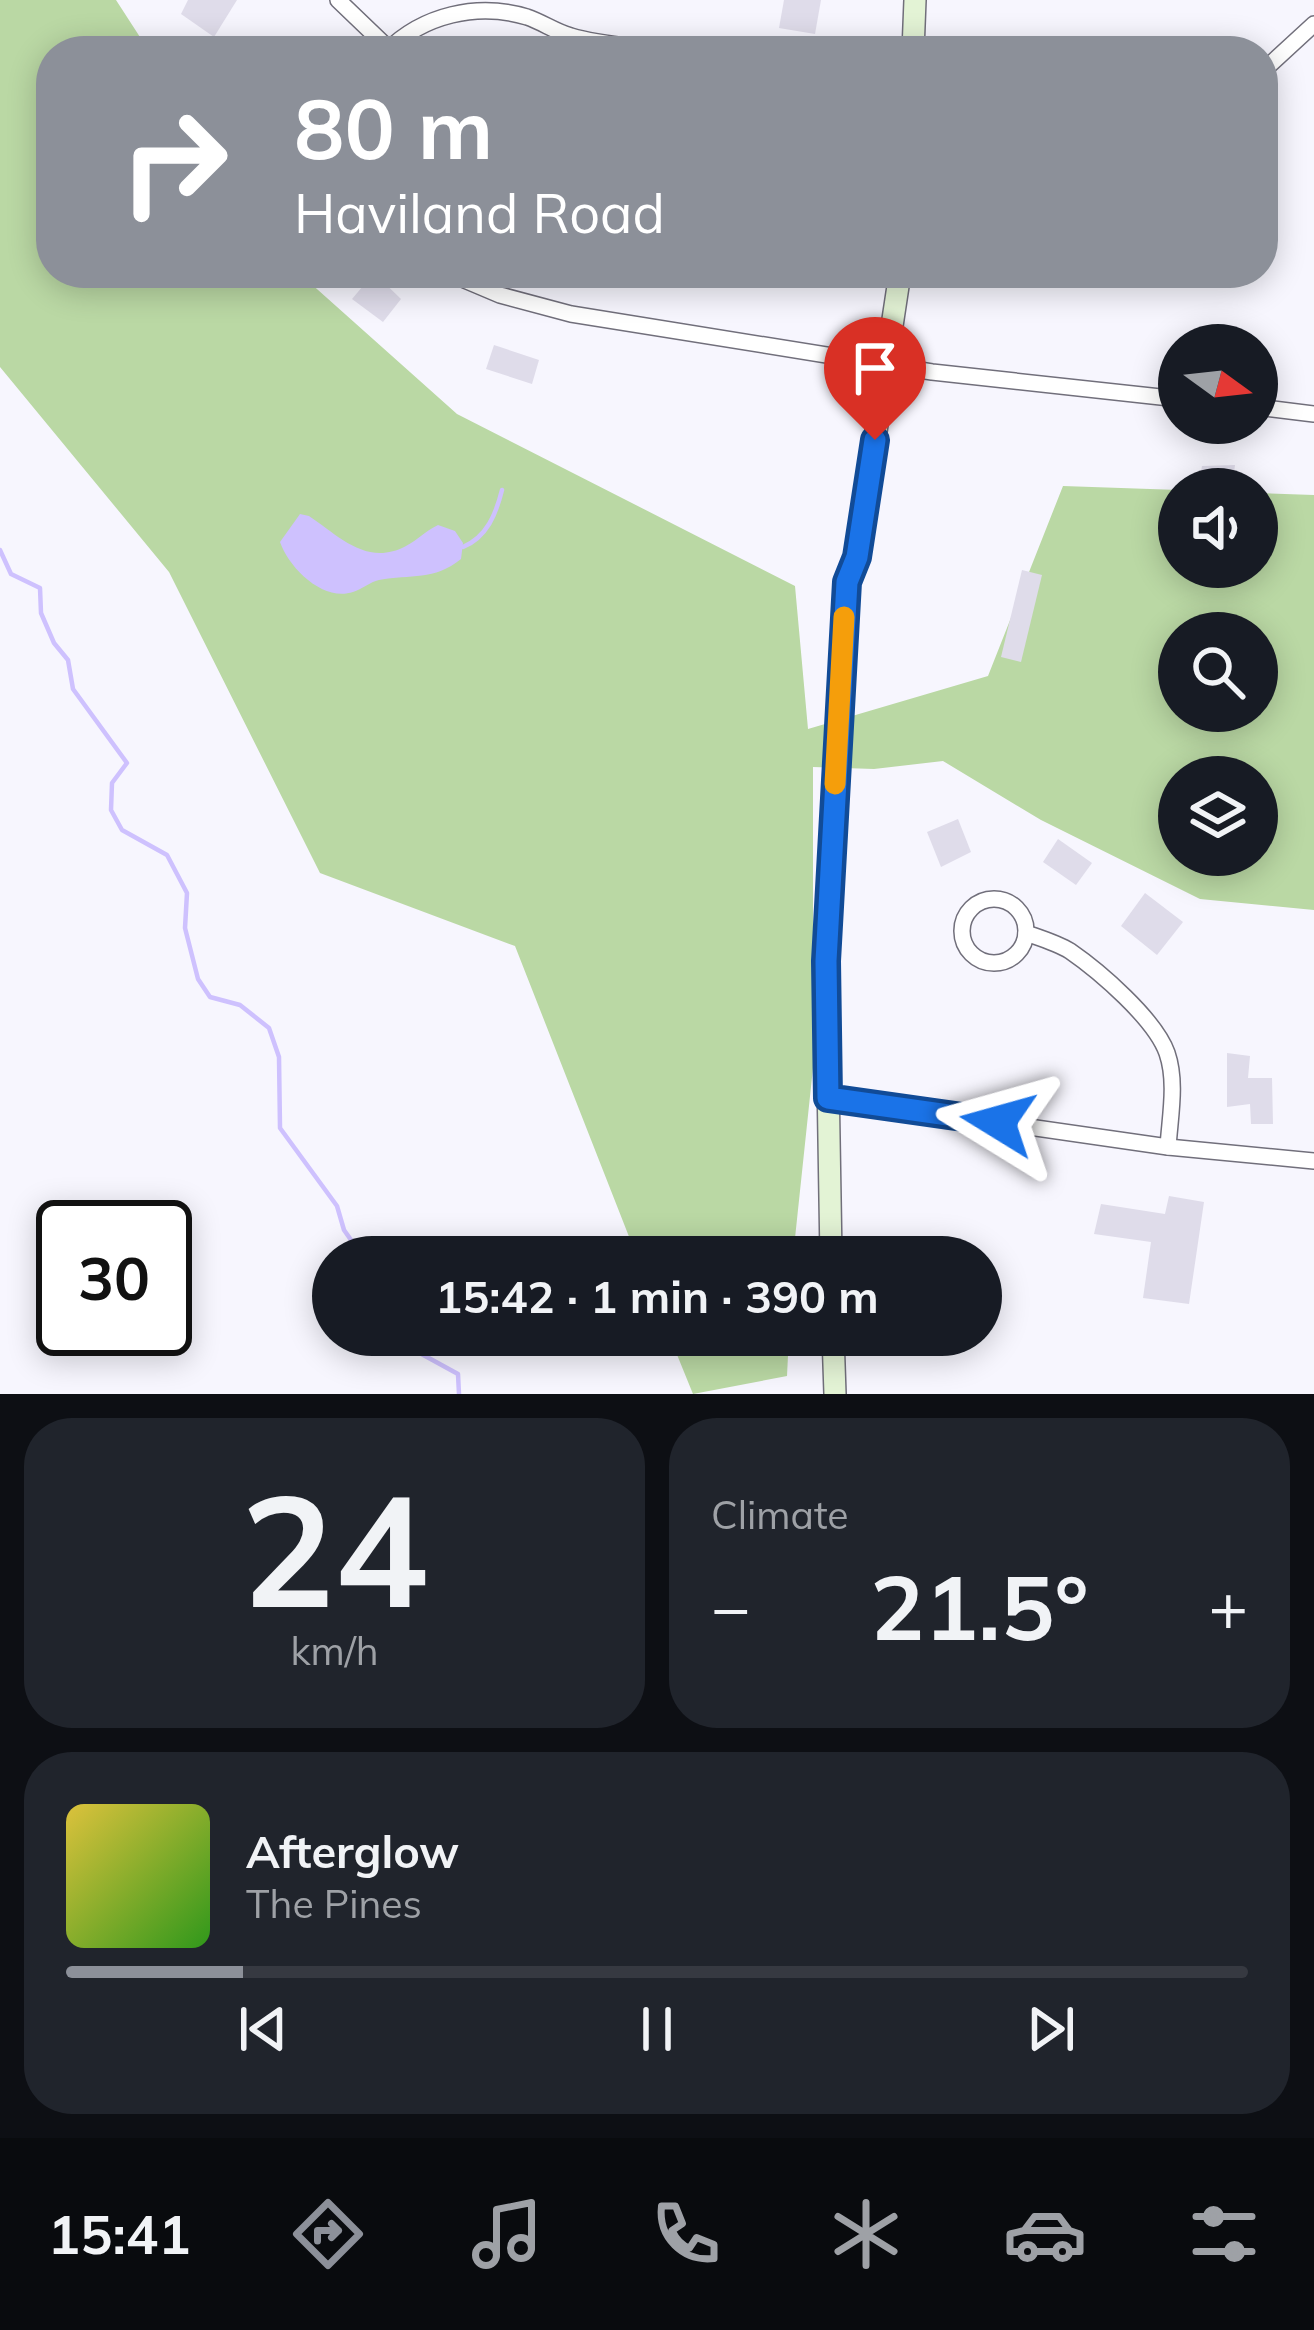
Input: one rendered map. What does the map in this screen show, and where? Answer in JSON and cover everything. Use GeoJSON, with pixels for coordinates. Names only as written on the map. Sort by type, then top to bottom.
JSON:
{"type":"FeatureCollection","features":[{"type":"Feature","properties":{"kind":"street"},"geometry":{"type":"LineString","coordinates":[[338,0],[373,36]]}},
{"type":"Feature","properties":{"kind":"street"},"geometry":{"type":"LineString","coordinates":[[914,36],[915,0]]}},
{"type":"Feature","properties":{"kind":"street"},"geometry":{"type":"LineString","coordinates":[[405,36],[445,14],[478,12],[524,16],[570,36]]}},
{"type":"Feature","properties":{"kind":"street"},"geometry":{"type":"LineString","coordinates":[[1278,57],[1314,24]]}},
{"type":"Feature","properties":{"kind":"street"},"geometry":{"type":"LineString","coordinates":[[482,288],[571,314],[932,372],[1158,397]]}},
{"type":"Feature","properties":{"kind":"street"},"geometry":{"type":"LineString","coordinates":[[831,1236],[826,961],[847,582],[857,557],[898,288]]}},
{"type":"Feature","properties":{"kind":"street"},"geometry":{"type":"LineString","coordinates":[[1278,410],[1314,414]]}},
{"type":"Feature","properties":{"kind":"street"},"geometry":{"type":"LineString","coordinates":[[994,898],[1021,913],[1026,933],[1018,952],[1000,963],[979,960],[964,944],[962,933],[967,913],[994,898]]}},
{"type":"Feature","properties":{"kind":"street"},"geometry":{"type":"LineString","coordinates":[[1026,933],[1066,949],[1108,981],[1159,1036],[1172,1087],[1168,1147]]}},
{"type":"Feature","properties":{"kind":"street"},"geometry":{"type":"LineString","coordinates":[[828,1098],[1168,1147],[1314,1161]]}},
{"type":"Feature","properties":{"kind":"street"},"geometry":{"type":"LineString","coordinates":[[834,1356],[835,1394]]}},
{"type":"Feature","properties":{"kind":"green space"},"geometry":{"type":"Polygon","coordinates":[[[0,0],[116,0],[139,36],[36,36],[36,288],[316,288],[457,414],[795,586],[808,729],[988,676],[1063,486],[1158,489],[1158,588],[1278,588],[1278,494],[1314,495],[1314,910],[1200,899],[1041,820],[943,761],[874,769],[813,767],[813,1068],[795,1236],[629,1236],[515,946],[320,873],[169,572],[0,367],[0,0]]]}},
{"type":"Feature","properties":{"kind":"green space"},"geometry":{"type":"Polygon","coordinates":[[[678,1356],[788,1356],[787,1376],[693,1394],[678,1356]]]}},
{"type":"Feature","properties":{"kind":"shaded area"},"geometry":{"type":"Polygon","coordinates":[[[300,514],[354,546],[379,553],[406,546],[438,525],[455,531],[463,543],[461,559],[432,574],[379,580],[342,594],[330,592],[299,572],[280,542],[300,514]]]}},
{"type":"Feature","properties":{"kind":"building"},"geometry":{"type":"Polygon","coordinates":[[[188,0],[237,0],[215,36],[181,14],[188,0]]]}},
{"type":"Feature","properties":{"kind":"building"},"geometry":{"type":"Polygon","coordinates":[[[784,0],[821,0],[815,34],[779,28],[784,0]]]}},
{"type":"Feature","properties":{"kind":"building"},"geometry":{"type":"Polygon","coordinates":[[[361,288],[390,288],[401,299],[383,322],[352,299],[361,288]]]}},
{"type":"Feature","properties":{"kind":"building"},"geometry":{"type":"Polygon","coordinates":[[[494,345],[539,360],[532,384],[486,369],[494,345]]]}},
{"type":"Feature","properties":{"kind":"building"},"geometry":{"type":"Polygon","coordinates":[[[1022,570],[1042,575],[1021,662],[1001,657],[1022,570]]]}},
{"type":"Feature","properties":{"kind":"building"},"geometry":{"type":"Polygon","coordinates":[[[958,819],[971,852],[941,867],[927,832],[958,819]]]}},
{"type":"Feature","properties":{"kind":"building"},"geometry":{"type":"Polygon","coordinates":[[[1058,839],[1092,863],[1076,885],[1043,862],[1058,839]]]}},
{"type":"Feature","properties":{"kind":"building"},"geometry":{"type":"Polygon","coordinates":[[[1145,893],[1183,922],[1157,955],[1121,926],[1145,893]]]}},
{"type":"Feature","properties":{"kind":"building"},"geometry":{"type":"Polygon","coordinates":[[[1227,1053],[1250,1056],[1248,1078],[1272,1078],[1273,1124],[1251,1124],[1250,1104],[1227,1107],[1227,1053]]]}},
{"type":"Feature","properties":{"kind":"building"},"geometry":{"type":"Polygon","coordinates":[[[1169,1196],[1204,1202],[1189,1304],[1143,1298],[1151,1242],[1094,1234],[1101,1204],[1165,1214],[1169,1196]]]}},
{"type":"Feature","properties":{"kind":"waterway"},"geometry":{"type":"LineString","coordinates":[[463,547],[489,524],[502,490]]}},
{"type":"Feature","properties":{"kind":"waterway"},"geometry":{"type":"LineString","coordinates":[[0,550],[11,574],[40,588],[41,613],[54,643],[68,660],[73,689],[127,763],[112,783],[111,810],[122,830],[167,855],[187,893],[185,928],[198,979],[210,997],[240,1005],[269,1028],[279,1057],[280,1128],[337,1206],[348,1236]]}},
{"type":"Feature","properties":{"kind":"waterway"},"geometry":{"type":"LineString","coordinates":[[425,1356],[458,1374],[459,1394]]}},
{"type":"Feature","properties":{"kind":"slow traffic"},"geometry":{"type":"LineString","coordinates":[[835,784],[844,617]]}},
{"type":"Feature","properties":{"kind":"route"},"geometry":{"type":"LineString","coordinates":[[875,440],[857,557],[847,582],[839,686],[826,961],[828,1098],[998,1122]]}}]}
